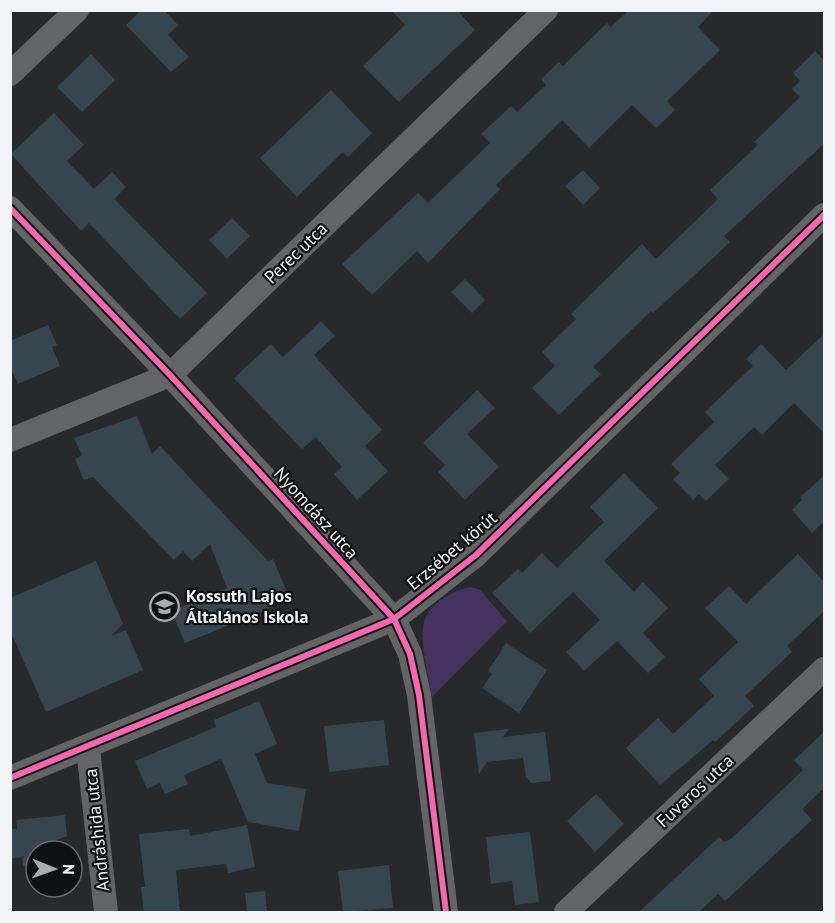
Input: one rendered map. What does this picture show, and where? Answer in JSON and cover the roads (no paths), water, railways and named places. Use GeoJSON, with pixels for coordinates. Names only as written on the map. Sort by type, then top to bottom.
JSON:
{"type":"FeatureCollection","features":[{"type":"Feature","properties":{"kind":"street"},"geometry":{"type":"LineString","coordinates":[[10,74],[77,10]]}},
{"type":"Feature","properties":{"kind":"street","name":"Perec utca"},"geometry":{"type":"LineString","coordinates":[[10,440],[170,375],[546,10]]}},
{"type":"Feature","properties":{"kind":"street","name":"Nyomdász utca"},"geometry":{"type":"LineString","coordinates":[[10,208],[170,375],[394,619],[410,654],[419,695],[446,912]]}},
{"type":"Feature","properties":{"kind":"street","name":"Erzsébet körút"},"geometry":{"type":"LineString","coordinates":[[10,778],[88,748],[394,619],[476,555],[825,215]]}},
{"type":"Feature","properties":{"kind":"street","name":"Fuvaros utca"},"geometry":{"type":"LineString","coordinates":[[566,912],[825,669]]}},
{"type":"Feature","properties":{"kind":"street","name":"Andráshida utca"},"geometry":{"type":"LineString","coordinates":[[88,748],[106,912]]}},
{"type":"Feature","properties":{"kind":"place","name":"Kossuth Lajos Általános Iskola"},"geometry":{"type":"Point","coordinates":[165,606]}}]}
